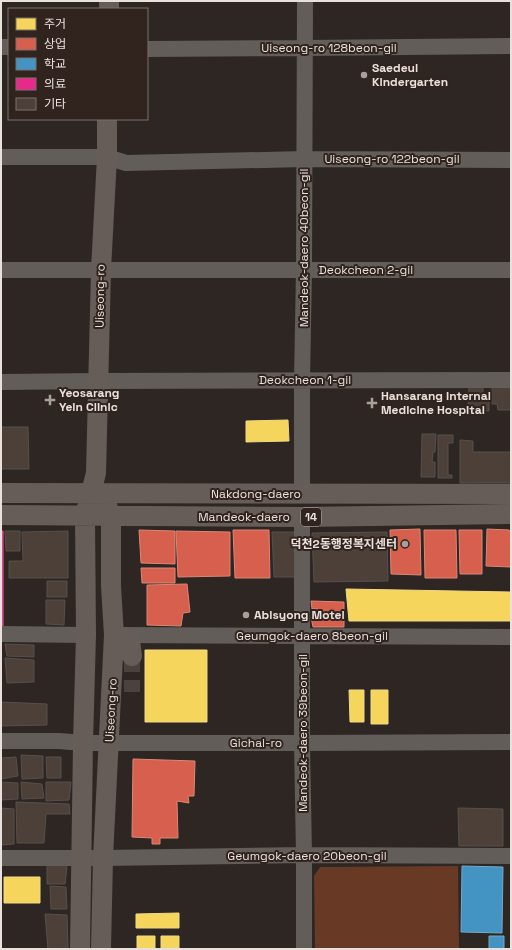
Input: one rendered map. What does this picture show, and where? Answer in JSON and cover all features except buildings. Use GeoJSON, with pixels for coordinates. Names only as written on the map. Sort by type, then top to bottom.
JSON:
{"type":"FeatureCollection","features":[{"type":"Feature","properties":{"kind":"main road","name":"Uiseong-ro"},"geometry":{"type":"LineString","coordinates":[[101,949],[103,858],[114,634],[110,516],[97,493],[96,473],[101,270],[107,157],[107,120]]}},
{"type":"Feature","properties":{"kind":"main road","name":"Nakdong-daero"},"geometry":{"type":"LineString","coordinates":[[1,493],[511,494]]}},
{"type":"Feature","properties":{"kind":"main road"},"geometry":{"type":"LineString","coordinates":[[80,949],[83,743],[92,590],[86,583],[85,516],[97,493]]}},
{"type":"Feature","properties":{"kind":"main road","name":"Mandeok-daero"},"geometry":{"type":"LineString","coordinates":[[1,515],[302,517],[511,514]]}},
{"type":"Feature","properties":{"kind":"main road"},"geometry":{"type":"LineString","coordinates":[[86,583],[92,568],[98,564],[106,570],[112,586]]}},
{"type":"Feature","properties":{"kind":"main road"},"geometry":{"type":"LineString","coordinates":[[114,634],[130,641],[132,656]]}},
{"type":"Feature","properties":{"kind":"street","name":"Mandeok-daero 40beon-gil"},"geometry":{"type":"LineString","coordinates":[[302,494],[305,1]]}},
{"type":"Feature","properties":{"kind":"street","name":"Uiseong-ro 128beon-gil"},"geometry":{"type":"LineString","coordinates":[[148,49],[511,46]]}},
{"type":"Feature","properties":{"kind":"street","name":"Uiseong-ro 122beon-gil"},"geometry":{"type":"LineString","coordinates":[[1,157],[107,157],[126,163],[305,159],[511,160]]}},
{"type":"Feature","properties":{"kind":"street","name":"Deokcheon 2-gil"},"geometry":{"type":"LineString","coordinates":[[1,270],[511,270]]}},
{"type":"Feature","properties":{"kind":"street","name":"Deokcheon 1-gil"},"geometry":{"type":"LineString","coordinates":[[1,382],[511,380]]}},
{"type":"Feature","properties":{"kind":"street","name":"Mandeok-daero 39beon-gil"},"geometry":{"type":"LineString","coordinates":[[302,517],[304,949]]}},
{"type":"Feature","properties":{"kind":"street"},"geometry":{"type":"LineString","coordinates":[[1,634],[89,628]]}},
{"type":"Feature","properties":{"kind":"street","name":"Geumgok-daero 8beon-gil"},"geometry":{"type":"LineString","coordinates":[[114,634],[511,637]]}},
{"type":"Feature","properties":{"kind":"street","name":"Gichal-ro"},"geometry":{"type":"LineString","coordinates":[[1,741],[59,741],[83,743],[511,742]]}},
{"type":"Feature","properties":{"kind":"street","name":"Geumgok-daero 20beon-gil"},"geometry":{"type":"LineString","coordinates":[[1,858],[304,855],[511,856]]}},
{"type":"Feature","properties":{"kind":"shaded area"},"geometry":{"type":"Polygon","coordinates":[[[458,866],[459,949],[315,949],[314,876],[320,867],[458,866]]]}},
{"type":"Feature","properties":{"kind":"tunnel"},"geometry":{"type":"LineString","coordinates":[[132,656],[132,692]]}},
{"type":"Feature","properties":{"kind":"place","name":"Saedeul Kindergarten"},"geometry":{"type":"Point","coordinates":[364,75]}},
{"type":"Feature","properties":{"kind":"place","name":"Yeosarang Yein Clinic"},"geometry":{"type":"Point","coordinates":[50,400]}},
{"type":"Feature","properties":{"kind":"place","name":"Hansarang Internal Medicine Hospital"},"geometry":{"type":"Point","coordinates":[372,403]}},
{"type":"Feature","properties":{"kind":"place","name":"덕천2동행정복지센터"},"geometry":{"type":"Point","coordinates":[405,544]}},
{"type":"Feature","properties":{"kind":"place","name":"Abisyong Motel"},"geometry":{"type":"Point","coordinates":[246,615]}}]}
